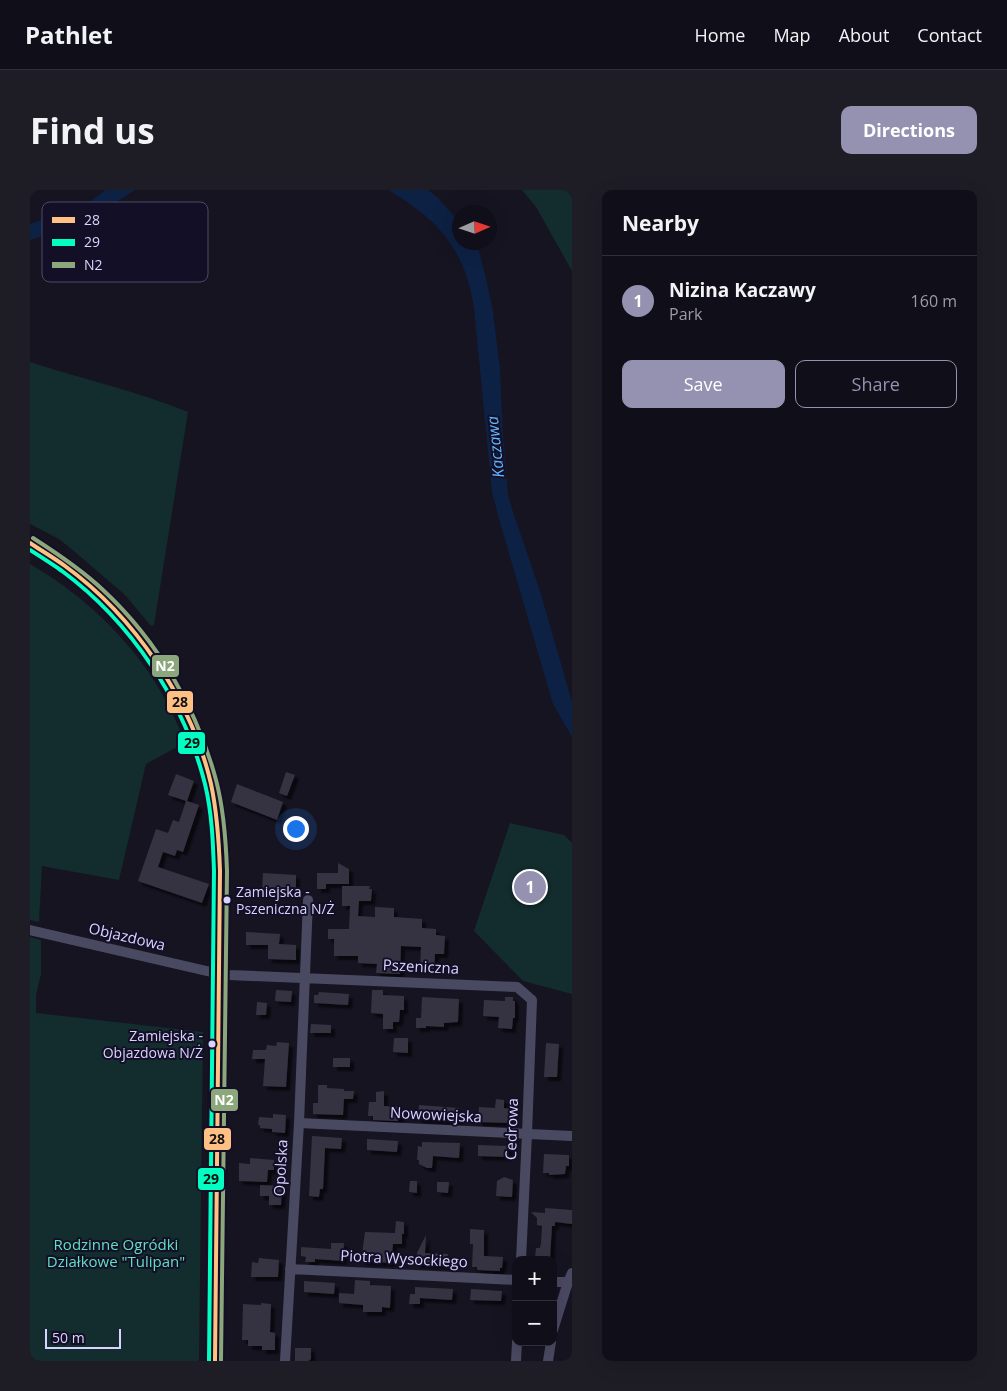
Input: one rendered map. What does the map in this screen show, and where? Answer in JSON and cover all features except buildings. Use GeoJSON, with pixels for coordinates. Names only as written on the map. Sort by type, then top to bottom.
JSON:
{"type":"FeatureCollection","features":[{"type":"Feature","properties":{"kind":"street"},"geometry":{"type":"LineString","coordinates":[[30,543],[60,563],[93,590],[131,628],[147,648],[179,699],[198,741],[210,777],[220,854],[221,893],[218,973],[215,1361]]}},
{"type":"Feature","properties":{"kind":"street"},"geometry":{"type":"LineString","coordinates":[[304,977],[308,900]]}},
{"type":"Feature","properties":{"kind":"street","name":"Objazdowa"},"geometry":{"type":"LineString","coordinates":[[30,930],[218,973]]}},
{"type":"Feature","properties":{"kind":"street","name":"Pszeniczna"},"geometry":{"type":"LineString","coordinates":[[218,973],[517,987],[532,1000]]}},
{"type":"Feature","properties":{"kind":"street","name":"Opolska"},"geometry":{"type":"LineString","coordinates":[[285,1361],[299,1122],[304,977]]}},
{"type":"Feature","properties":{"kind":"street","name":"Cedrowa"},"geometry":{"type":"LineString","coordinates":[[521,1256],[532,1000]]}},
{"type":"Feature","properties":{"kind":"street","name":"Nowowiejska"},"geometry":{"type":"LineString","coordinates":[[299,1122],[572,1136]]}},
{"type":"Feature","properties":{"kind":"street","name":"Piotra Wysockiego"},"geometry":{"type":"LineString","coordinates":[[290,1269],[512,1280]]}},
{"type":"Feature","properties":{"kind":"street"},"geometry":{"type":"LineString","coordinates":[[557,1281],[570,1279],[557,1318]]}},
{"type":"Feature","properties":{"kind":"street"},"geometry":{"type":"LineString","coordinates":[[516,1361],[517,1346]]}},
{"type":"Feature","properties":{"kind":"street"},"geometry":{"type":"LineString","coordinates":[[548,1361],[550,1346]]}},
{"type":"Feature","properties":{"kind":"green space"},"geometry":{"type":"Polygon","coordinates":[[[522,190],[572,190],[572,271],[536,207],[522,190]]]}},
{"type":"Feature","properties":{"kind":"green space"},"geometry":{"type":"Polygon","coordinates":[[[30,362],[129,391],[188,412],[154,625],[151,626],[125,595],[75,552],[59,539],[30,524],[30,362]]]}},
{"type":"Feature","properties":{"kind":"green space"},"geometry":{"type":"Polygon","coordinates":[[[30,564],[64,586],[96,612],[125,642],[155,682],[186,742],[146,764],[119,880],[42,866],[39,922],[30,920],[30,564]]]}},
{"type":"Feature","properties":{"kind":"green space"},"geometry":{"type":"Polygon","coordinates":[[[510,823],[564,835],[572,843],[572,994],[523,981],[474,931],[510,823]]]}},
{"type":"Feature","properties":{"kind":"green space","name":"Rodzinne Ogródki Działkowe \"Tulipan\""},"geometry":{"type":"Polygon","coordinates":[[[30,937],[41,940],[41,974],[36,995],[36,1013],[203,1032],[199,1361],[30,1361],[30,937]]]}},
{"type":"Feature","properties":{"kind":"water"},"geometry":{"type":"Polygon","coordinates":[[[105,190],[135,190],[116,202],[90,202],[105,190]]]}},
{"type":"Feature","properties":{"kind":"water"},"geometry":{"type":"Polygon","coordinates":[[[388,190],[428,190],[438,198],[452,214],[452,246],[435,225],[406,201],[388,190]]]}},
{"type":"Feature","properties":{"kind":"water"},"geometry":{"type":"Polygon","coordinates":[[[42,220],[42,236],[30,240],[30,224],[42,220]]]}},
{"type":"Feature","properties":{"kind":"water","name":"Kaczawa"},"geometry":{"type":"Polygon","coordinates":[[[455,250],[479,250],[485,274],[493,311],[500,369],[508,495],[540,591],[572,702],[572,737],[553,704],[492,492],[474,308],[470,287],[455,250]]]}},
{"type":"Feature","properties":{"kind":"transit line","name":"N2"},"geometry":{"type":"LineString","coordinates":[[33,538],[70,562],[103,590],[123,610],[158,654],[186,702],[198,728],[219,791],[227,871],[221,1361]]}},
{"type":"Feature","properties":{"kind":"transit line","name":"28"},"geometry":{"type":"LineString","coordinates":[[30,543],[65,566],[90,586],[137,635],[175,692],[190,722],[211,784],[215,805],[220,871],[215,1361]]}},
{"type":"Feature","properties":{"kind":"transit line","name":"29"},"geometry":{"type":"LineString","coordinates":[[30,550],[62,571],[87,591],[132,639],[152,666],[184,723],[196,753],[205,784],[211,817],[214,871],[209,1361]]}},
{"type":"Feature","properties":{"kind":"place","name":"Nizina Kaczawy"},"geometry":{"type":"Point","coordinates":[530,887]}},
{"type":"Feature","properties":{"kind":"place","name":"Zamiejska - Pszeniczna N/Ż"},"geometry":{"type":"Point","coordinates":[227,900]}},
{"type":"Feature","properties":{"kind":"place","name":"Zamiejska - Objazdowa N/Ż"},"geometry":{"type":"Point","coordinates":[212,1044]}}]}
